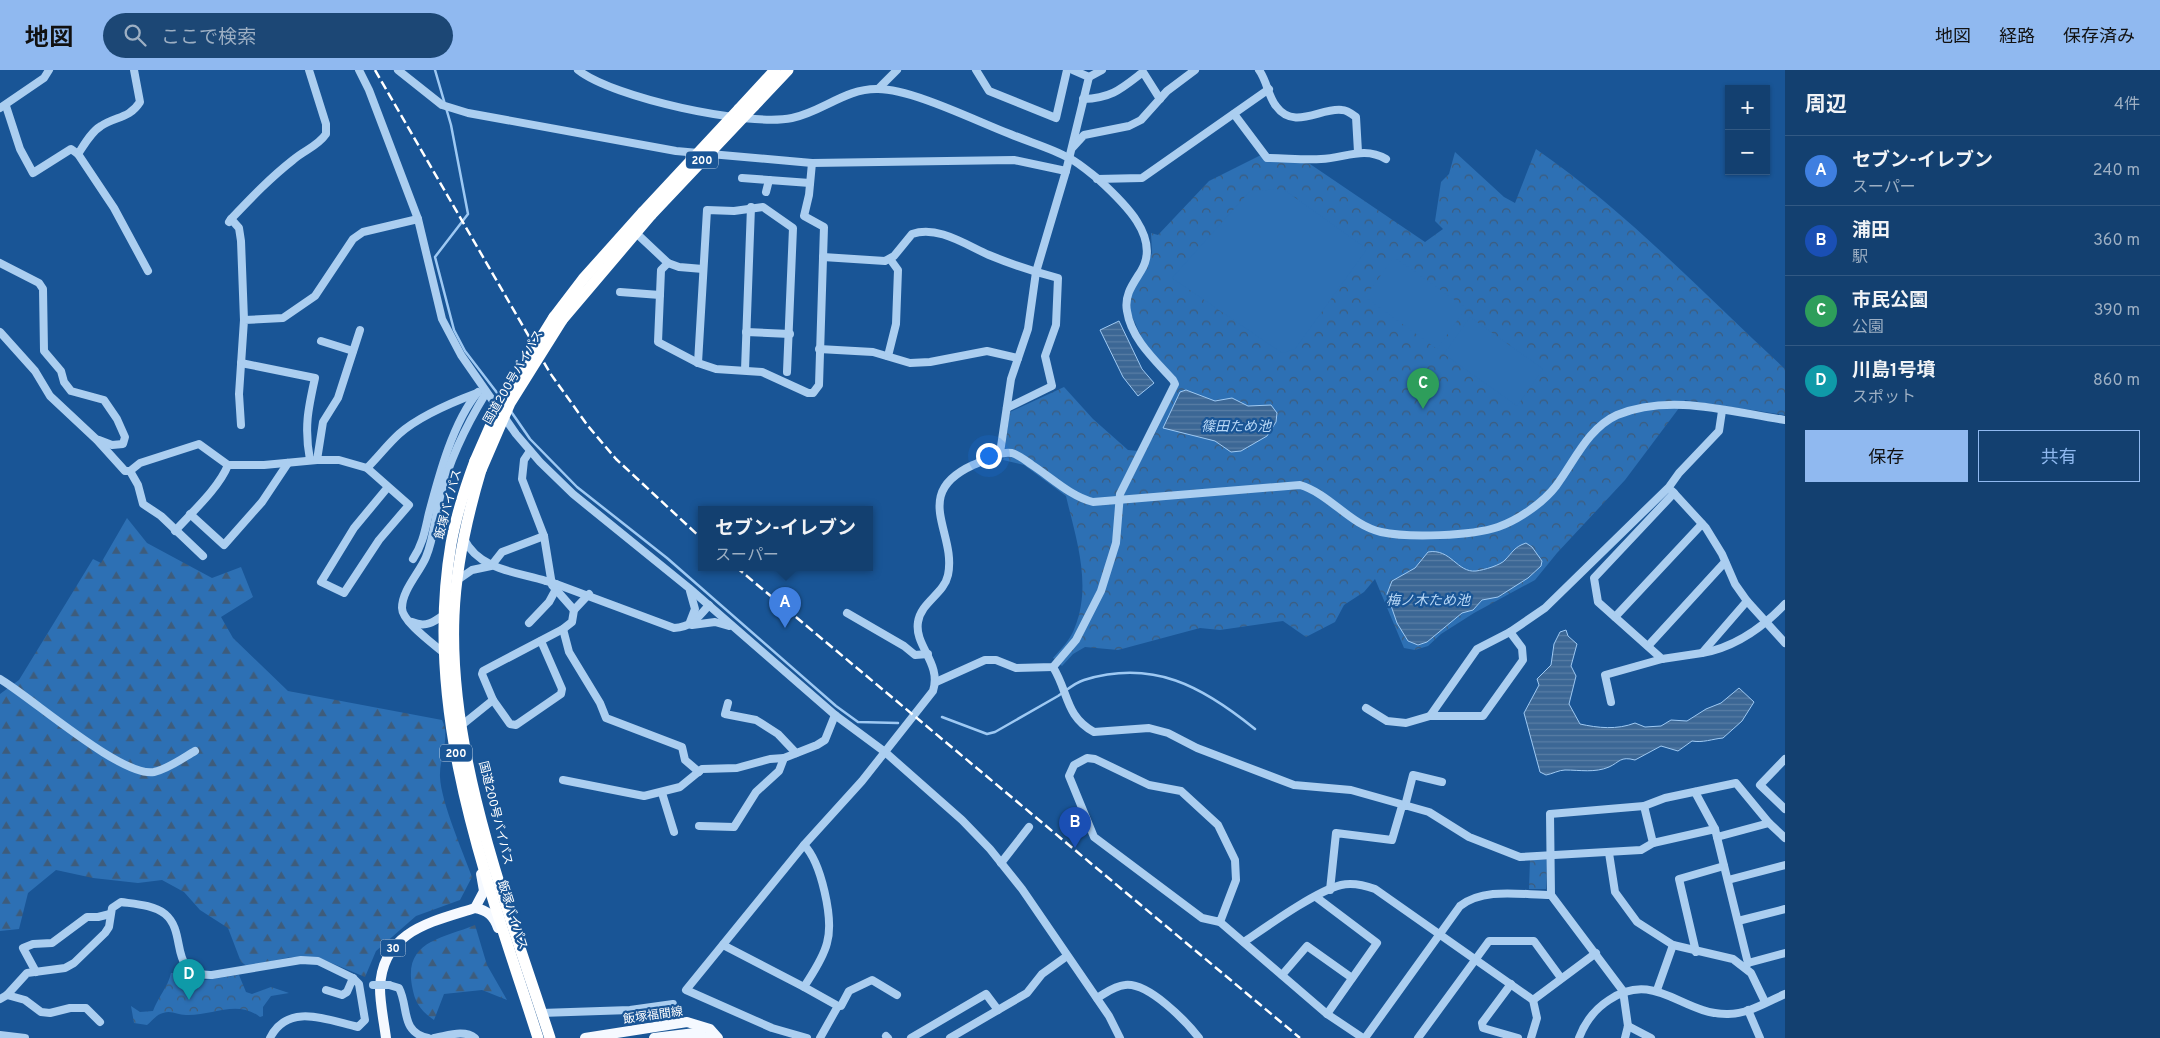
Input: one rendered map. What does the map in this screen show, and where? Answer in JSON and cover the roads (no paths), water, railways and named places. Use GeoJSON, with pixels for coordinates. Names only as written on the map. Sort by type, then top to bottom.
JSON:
{"type":"FeatureCollection","features":[{"type":"Feature","properties":{"kind":"highway","name":"200"},"geometry":{"type":"LineString","coordinates":[[558,319],[583,279],[647,213],[775,70]]}},
{"type":"Feature","properties":{"kind":"highway","name":"国道200号バイパス"},"geometry":{"type":"LineString","coordinates":[[550,1038],[490,853],[475,794],[462,725],[454,654],[456,581],[478,465],[510,403],[558,319],[635,232],[647,213],[788,70]]}},
{"type":"Feature","properties":{"kind":"highway","name":"飯塚バイパス"},"geometry":{"type":"LineString","coordinates":[[478,465],[459,509],[451,545],[445,614],[445,654],[450,721],[470,822],[479,857],[538,1038]]}},
{"type":"Feature","properties":{"kind":"main road"},"geometry":{"type":"LineString","coordinates":[[470,822],[467,829],[484,883],[481,899],[475,908],[489,913],[495,920],[507,957],[520,982]]}},
{"type":"Feature","properties":{"kind":"main road","name":"30"},"geometry":{"type":"LineString","coordinates":[[386,1038],[380,989],[382,975],[393,948],[403,937],[415,929],[475,908]]}},
{"type":"Feature","properties":{"kind":"main road","name":"飯塚福間線"},"geometry":{"type":"LineString","coordinates":[[585,1038],[687,1022],[710,1029],[718,1038]]}},
{"type":"Feature","properties":{"kind":"main road","name":"飯塚福間線"},"geometry":{"type":"LineString","coordinates":[[654,1038],[695,1033],[706,1038]]}},
{"type":"Feature","properties":{"kind":"street"},"geometry":{"type":"LineString","coordinates":[[49,70],[44,78],[3,107],[20,149],[33,173],[71,149],[78,154],[114,208],[148,270]]}},
{"type":"Feature","properties":{"kind":"street"},"geometry":{"type":"LineString","coordinates":[[78,154],[100,126],[129,114],[140,102],[134,70]]}},
{"type":"Feature","properties":{"kind":"street"},"geometry":{"type":"LineString","coordinates":[[241,425],[239,394],[244,320],[241,241],[239,228],[230,221],[265,183],[295,158],[316,146],[326,134],[326,124],[309,70]]}},
{"type":"Feature","properties":{"kind":"street"},"geometry":{"type":"LineString","coordinates":[[359,70],[377,108],[418,219],[442,319],[483,391],[530,452],[574,494],[689,588],[835,715],[885,752],[962,820],[1022,889],[1110,1016],[1120,1038]]}},
{"type":"Feature","properties":{"kind":"street"},"geometry":{"type":"LineString","coordinates":[[398,70],[442,105],[468,112],[676,151],[812,163],[1014,160],[1066,171]]}},
{"type":"Feature","properties":{"kind":"street"},"geometry":{"type":"LineString","coordinates":[[578,70],[594,81],[628,95],[709,112],[760,119],[780,120],[795,118],[852,93],[879,88],[923,99],[1070,154],[1098,179],[1136,221],[1146,239],[1148,250],[1146,261],[1131,286],[1127,311],[1144,348],[1175,384],[1120,494],[1116,543],[1101,592],[1076,640],[1053,667],[1016,668],[996,660],[985,660],[936,682]]}},
{"type":"Feature","properties":{"kind":"street"},"geometry":{"type":"LineString","coordinates":[[879,88],[896,70]]}},
{"type":"Feature","properties":{"kind":"street"},"geometry":{"type":"LineString","coordinates":[[976,70],[989,91],[1056,118],[1067,70]]}},
{"type":"Feature","properties":{"kind":"street"},"geometry":{"type":"LineString","coordinates":[[1072,70],[1089,77]]}},
{"type":"Feature","properties":{"kind":"street"},"geometry":{"type":"LineString","coordinates":[[1000,453],[1011,379],[1028,329],[1036,272],[1066,171],[1089,77],[1102,70]]}},
{"type":"Feature","properties":{"kind":"street"},"geometry":{"type":"LineString","coordinates":[[1070,154],[1077,141],[1084,136],[1129,126],[1141,120],[1160,99],[1195,70]]}},
{"type":"Feature","properties":{"kind":"street"},"geometry":{"type":"LineString","coordinates":[[1260,70],[1276,106],[1290,116],[1306,118],[1342,109],[1356,116],[1358,152]]}},
{"type":"Feature","properties":{"kind":"street"},"geometry":{"type":"LineString","coordinates":[[1084,99],[1102,98],[1112,94],[1142,71],[1160,99]]}},
{"type":"Feature","properties":{"kind":"street"},"geometry":{"type":"LineString","coordinates":[[1098,179],[1142,178],[1269,88]]}},
{"type":"Feature","properties":{"kind":"street"},"geometry":{"type":"LineString","coordinates":[[1234,114],[1266,158],[1323,159],[1358,152],[1374,153],[1386,159]]}},
{"type":"Feature","properties":{"kind":"street"},"geometry":{"type":"LineString","coordinates":[[668,262],[661,270],[658,342],[698,363],[716,369],[762,372],[808,393],[813,393],[819,385],[824,228],[804,216],[812,163]]}},
{"type":"Feature","properties":{"kind":"street"},"geometry":{"type":"LineString","coordinates":[[742,178],[810,183]]}},
{"type":"Feature","properties":{"kind":"street"},"geometry":{"type":"LineString","coordinates":[[766,192],[770,180]]}},
{"type":"Feature","properties":{"kind":"street"},"geometry":{"type":"LineString","coordinates":[[745,370],[751,207]]}},
{"type":"Feature","properties":{"kind":"street"},"geometry":{"type":"LineString","coordinates":[[698,363],[707,210],[734,211],[751,207],[763,207],[793,228],[787,371]]}},
{"type":"Feature","properties":{"kind":"street"},"geometry":{"type":"LineString","coordinates":[[244,320],[283,318],[315,296],[350,244],[363,232],[418,219]]}},
{"type":"Feature","properties":{"kind":"street"},"geometry":{"type":"LineString","coordinates":[[635,232],[668,262],[679,267],[703,268]]}},
{"type":"Feature","properties":{"kind":"street"},"geometry":{"type":"LineString","coordinates":[[823,256],[885,261],[912,234],[930,232],[951,237],[987,254],[1060,280],[1056,325],[1045,356],[1052,386],[1007,408]]}},
{"type":"Feature","properties":{"kind":"street"},"geometry":{"type":"LineString","coordinates":[[888,356],[896,324],[898,270],[890,258]]}},
{"type":"Feature","properties":{"kind":"street"},"geometry":{"type":"LineString","coordinates":[[0,263],[39,282],[42,289],[44,351],[61,371],[66,386],[77,394],[95,396],[104,400],[118,419],[125,437],[122,444],[112,445],[97,440]]}},
{"type":"Feature","properties":{"kind":"street"},"geometry":{"type":"LineString","coordinates":[[620,292],[660,295]]}},
{"type":"Feature","properties":{"kind":"street"},"geometry":{"type":"LineString","coordinates":[[314,460],[323,422],[338,398],[360,330]]}},
{"type":"Feature","properties":{"kind":"street"},"geometry":{"type":"LineString","coordinates":[[0,332],[35,371],[50,396],[97,440],[126,471],[130,471],[138,485],[143,504],[160,516],[203,556]]}},
{"type":"Feature","properties":{"kind":"street"},"geometry":{"type":"LineString","coordinates":[[746,332],[790,334]]}},
{"type":"Feature","properties":{"kind":"street"},"geometry":{"type":"LineString","coordinates":[[321,341],[353,351]]}},
{"type":"Feature","properties":{"kind":"street"},"geometry":{"type":"LineString","coordinates":[[819,349],[873,352],[910,363],[930,362],[987,351],[1018,358]]}},
{"type":"Feature","properties":{"kind":"street"},"geometry":{"type":"LineString","coordinates":[[241,363],[315,378],[306,417],[306,436],[314,460]]}},
{"type":"Feature","properties":{"kind":"street"},"geometry":{"type":"LineString","coordinates":[[367,468],[399,434],[412,424],[459,400],[483,391]]}},
{"type":"Feature","properties":{"kind":"street"},"geometry":{"type":"LineString","coordinates":[[413,559],[423,545],[429,513],[447,455],[465,412],[483,391]]}},
{"type":"Feature","properties":{"kind":"street"},"geometry":{"type":"LineString","coordinates":[[445,654],[408,620],[402,610],[403,598],[426,557],[440,496],[452,462],[483,391]]}},
{"type":"Feature","properties":{"kind":"street"},"geometry":{"type":"LineString","coordinates":[[807,1038],[772,1028],[686,990],[804,845],[862,781],[926,701],[936,682],[935,668],[918,624],[922,610],[942,587],[948,576],[948,562],[940,519],[941,498],[944,488],[961,471],[1000,453],[1014,453],[1076,496],[1093,502],[1300,485],[1316,491],[1362,524],[1380,532],[1445,534],[1486,530],[1513,520],[1543,499],[1555,487],[1573,458],[1596,431],[1615,416],[1648,406],[1666,404],[1686,405],[1785,420]]}},
{"type":"Feature","properties":{"kind":"street"},"geometry":{"type":"LineString","coordinates":[[1662,659],[1598,602],[1594,578],[1672,490],[1679,473],[1719,431],[1722,411]]}},
{"type":"Feature","properties":{"kind":"street"},"geometry":{"type":"LineString","coordinates":[[130,471],[140,464],[198,444],[228,465],[264,465],[314,460],[339,460],[367,468],[388,486],[409,505],[379,540],[344,593],[321,582],[354,528],[388,486]]}},
{"type":"Feature","properties":{"kind":"street"},"geometry":{"type":"LineString","coordinates":[[530,452],[524,460],[522,478],[544,536],[552,585],[556,587],[574,610]]}},
{"type":"Feature","properties":{"kind":"street"},"geometry":{"type":"LineString","coordinates":[[190,514],[224,545],[262,502],[288,463]]}},
{"type":"Feature","properties":{"kind":"street"},"geometry":{"type":"LineString","coordinates":[[175,531],[224,474],[228,465]]}},
{"type":"Feature","properties":{"kind":"street"},"geometry":{"type":"LineString","coordinates":[[1672,490],[1702,524],[1725,562],[1735,584],[1747,601],[1785,644]]}},
{"type":"Feature","properties":{"kind":"street"},"geometry":{"type":"LineString","coordinates":[[1430,716],[1477,649],[1510,632],[1545,608],[1672,490]]}},
{"type":"Feature","properties":{"kind":"street"},"geometry":{"type":"LineString","coordinates":[[1615,617],[1702,524]]}},
{"type":"Feature","properties":{"kind":"street"},"geometry":{"type":"LineString","coordinates":[[456,581],[472,570],[491,566],[502,552],[544,536]]}},
{"type":"Feature","properties":{"kind":"street"},"geometry":{"type":"LineString","coordinates":[[464,537],[474,555],[491,566],[546,581],[556,587],[589,594],[666,626],[674,628],[715,622],[733,627]]}},
{"type":"Feature","properties":{"kind":"street"},"geometry":{"type":"LineString","coordinates":[[1648,646],[1725,562]]}},
{"type":"Feature","properties":{"kind":"street"},"geometry":{"type":"LineString","coordinates":[[529,623],[549,602],[556,587]]}},
{"type":"Feature","properties":{"kind":"street"},"geometry":{"type":"LineString","coordinates":[[687,626],[695,610],[689,588]]}},
{"type":"Feature","properties":{"kind":"street"},"geometry":{"type":"LineString","coordinates":[[541,641],[562,689],[561,694],[513,726],[494,700],[482,674],[483,671],[563,629],[572,622],[574,610],[589,594]]}},
{"type":"Feature","properties":{"kind":"street"},"geometry":{"type":"LineString","coordinates":[[1702,652],[1747,601]]}},
{"type":"Feature","properties":{"kind":"street"},"geometry":{"type":"LineString","coordinates":[[1610,702],[1605,674],[1662,659],[1723,649],[1766,624],[1785,604]]}},
{"type":"Feature","properties":{"kind":"street"},"geometry":{"type":"LineString","coordinates":[[687,626],[709,605]]}},
{"type":"Feature","properties":{"kind":"street"},"geometry":{"type":"LineString","coordinates":[[847,613],[904,646],[915,655],[928,654]]}},
{"type":"Feature","properties":{"kind":"street"},"geometry":{"type":"LineString","coordinates":[[408,620],[419,625],[428,625],[445,614]]}},
{"type":"Feature","properties":{"kind":"street"},"geometry":{"type":"LineString","coordinates":[[563,629],[569,652],[600,703],[606,718],[682,747],[685,760],[699,772]]}},
{"type":"Feature","properties":{"kind":"street"},"geometry":{"type":"LineString","coordinates":[[1366,708],[1387,721],[1406,723],[1430,716],[1483,716],[1523,660],[1522,648],[1510,632]]}},
{"type":"Feature","properties":{"kind":"street"},"geometry":{"type":"LineString","coordinates":[[1053,667],[1060,678],[1074,716],[1094,732],[1149,728],[1168,733],[1197,748],[1294,785],[1351,790],[1429,812],[1469,837],[1520,856],[1552,856],[1641,850],[1653,843],[1769,823]]}},
{"type":"Feature","properties":{"kind":"street"},"geometry":{"type":"LineString","coordinates":[[0,679],[117,761],[144,772],[154,772],[168,767],[195,751]]}},
{"type":"Feature","properties":{"kind":"street"},"geometry":{"type":"LineString","coordinates":[[462,725],[494,700]]}},
{"type":"Feature","properties":{"kind":"street"},"geometry":{"type":"LineString","coordinates":[[728,703],[725,714],[756,720],[778,734],[796,753]]}},
{"type":"Feature","properties":{"kind":"street"},"geometry":{"type":"LineString","coordinates":[[562,780],[625,794],[644,796],[662,793],[680,787],[702,769],[737,768],[770,759],[784,758],[818,745],[825,740],[835,715]]}},
{"type":"Feature","properties":{"kind":"street"},"geometry":{"type":"LineString","coordinates":[[698,826],[734,827],[756,792],[778,771],[784,758]]}},
{"type":"Feature","properties":{"kind":"street"},"geometry":{"type":"LineString","coordinates":[[1220,922],[1236,880],[1235,860],[1218,825],[1181,791],[1149,786],[1095,759],[1087,758],[1074,765],[1069,776],[1094,837],[1202,918],[1220,922],[1327,1014],[1364,1038],[1460,906],[1474,896],[1551,895]]}},
{"type":"Feature","properties":{"kind":"street"},"geometry":{"type":"LineString","coordinates":[[1785,759],[1760,785],[1785,809]]}},
{"type":"Feature","properties":{"kind":"street"},"geometry":{"type":"LineString","coordinates":[[1330,890],[1336,833],[1392,840],[1414,775],[1442,782]]}},
{"type":"Feature","properties":{"kind":"street"},"geometry":{"type":"LineString","coordinates":[[1626,1038],[1628,1026],[1623,991],[1551,895],[1550,814],[1644,806],[1664,798],[1736,783],[1769,823],[1785,838]]}},
{"type":"Feature","properties":{"kind":"street"},"geometry":{"type":"LineString","coordinates":[[1695,792],[1716,833],[1738,921],[1746,965],[1760,988],[1765,1002]]}},
{"type":"Feature","properties":{"kind":"street"},"geometry":{"type":"LineString","coordinates":[[662,793],[674,832]]}},
{"type":"Feature","properties":{"kind":"street"},"geometry":{"type":"LineString","coordinates":[[1644,806],[1653,843]]}},
{"type":"Feature","properties":{"kind":"street"},"geometry":{"type":"LineString","coordinates":[[1001,863],[1029,827]]}},
{"type":"Feature","properties":{"kind":"street"},"geometry":{"type":"LineString","coordinates":[[804,845],[813,854],[819,870],[829,933],[824,951],[804,988]]}},
{"type":"Feature","properties":{"kind":"street"},"geometry":{"type":"LineString","coordinates":[[1609,853],[1615,892],[1626,909],[1637,922],[1673,945],[1696,952],[1733,959],[1746,965],[1785,953]]}},
{"type":"Feature","properties":{"kind":"street"},"geometry":{"type":"LineString","coordinates":[[1728,880],[1785,865]]}},
{"type":"Feature","properties":{"kind":"street"},"geometry":{"type":"LineString","coordinates":[[1696,952],[1679,879],[1724,866]]}},
{"type":"Feature","properties":{"kind":"street"},"geometry":{"type":"LineString","coordinates":[[1244,942],[1316,897],[1340,885],[1352,884],[1375,890],[1533,1000],[1537,1018],[1531,1038]]}},
{"type":"Feature","properties":{"kind":"street"},"geometry":{"type":"LineString","coordinates":[[1316,897],[1378,943],[1327,1014]]}},
{"type":"Feature","properties":{"kind":"street"},"geometry":{"type":"LineString","coordinates":[[4,997],[20,978],[27,973],[57,970],[74,963],[105,933],[109,927],[110,914],[115,904],[121,902],[157,909],[166,914],[173,924],[183,963],[190,970],[200,975],[212,975],[301,960],[318,961],[353,978],[359,984],[365,1020],[358,1027],[314,1015],[301,1016],[287,1019],[280,1023],[270,1038]]}},
{"type":"Feature","properties":{"kind":"street"},"geometry":{"type":"LineString","coordinates":[[1738,921],[1785,909]]}},
{"type":"Feature","properties":{"kind":"street"},"geometry":{"type":"LineString","coordinates":[[36,972],[24,948],[33,944],[52,943],[88,917],[98,918],[110,914]]}},
{"type":"Feature","properties":{"kind":"street"},"geometry":{"type":"LineString","coordinates":[[1421,1037],[1489,941],[1534,941],[1561,978]]}},
{"type":"Feature","properties":{"kind":"street"},"geometry":{"type":"LineString","coordinates":[[723,945],[838,1006]]}},
{"type":"Feature","properties":{"kind":"street"},"geometry":{"type":"LineString","coordinates":[[1657,990],[1673,945]]}},
{"type":"Feature","properties":{"kind":"street"},"geometry":{"type":"LineString","coordinates":[[1282,975],[1307,946],[1352,978]]}},
{"type":"Feature","properties":{"kind":"street"},"geometry":{"type":"LineString","coordinates":[[1533,1000],[1596,953]]}},
{"type":"Feature","properties":{"kind":"street"},"geometry":{"type":"LineString","coordinates":[[950,1038],[1027,993],[1042,974],[1067,956]]}},
{"type":"Feature","properties":{"kind":"street"},"geometry":{"type":"LineString","coordinates":[[326,990],[342,995],[347,992],[353,978]]}},
{"type":"Feature","properties":{"kind":"street"},"geometry":{"type":"LineString","coordinates":[[820,1038],[849,991],[872,980],[897,995]]}},
{"type":"Feature","properties":{"kind":"street"},"geometry":{"type":"LineString","coordinates":[[359,984],[389,984],[398,988],[402,994],[407,1024],[416,1033],[428,1038]]}},
{"type":"Feature","properties":{"kind":"street"},"geometry":{"type":"LineString","coordinates":[[1510,984],[1482,1023],[1483,1028],[1518,1038]]}},
{"type":"Feature","properties":{"kind":"street"},"geometry":{"type":"LineString","coordinates":[[1097,998],[1118,986],[1134,986],[1165,1004],[1200,1038]]}},
{"type":"Feature","properties":{"kind":"street"},"geometry":{"type":"LineString","coordinates":[[1579,1038],[1593,1013],[1623,991],[1657,990],[1702,1010],[1727,1014],[1748,1010],[1785,994]]}},
{"type":"Feature","properties":{"kind":"street"},"geometry":{"type":"LineString","coordinates":[[912,1038],[986,994],[998,1010]]}},
{"type":"Feature","properties":{"kind":"street"},"geometry":{"type":"LineString","coordinates":[[4,997],[25,1000],[41,1012],[50,1013],[70,1008],[86,1008],[100,1022]]}},
{"type":"Feature","properties":{"kind":"street"},"geometry":{"type":"LineString","coordinates":[[542,1013],[630,1010],[673,1004]]}},
{"type":"Feature","properties":{"kind":"street"},"geometry":{"type":"LineString","coordinates":[[1748,1010],[1760,1038]]}},
{"type":"Feature","properties":{"kind":"street"},"geometry":{"type":"LineString","coordinates":[[1628,1026],[1651,1038]]}},
{"type":"Feature","properties":{"kind":"street"},"geometry":{"type":"LineString","coordinates":[[434,1038],[459,1034],[468,1034],[475,1038]]}},
{"type":"Feature","properties":{"kind":"street"},"geometry":{"type":"LineString","coordinates":[[0,1035],[24,1038]]}},
{"type":"Feature","properties":{"kind":"water"},"geometry":{"type":"Polygon","coordinates":[[[1119,321],[1142,369],[1154,383],[1138,396],[1123,377],[1100,330],[1119,321]]]}},
{"type":"Feature","properties":{"kind":"water","name":"篠田ため池"},"geometry":{"type":"Polygon","coordinates":[[[1186,390],[1215,401],[1232,398],[1248,406],[1271,405],[1277,413],[1276,422],[1267,436],[1241,451],[1231,452],[1215,441],[1163,428],[1180,392],[1186,390]]]}},
{"type":"Feature","properties":{"kind":"water","name":"梅ノ木ため池"},"geometry":{"type":"Polygon","coordinates":[[[1526,543],[1532,547],[1542,561],[1541,566],[1528,578],[1498,597],[1482,600],[1473,610],[1462,613],[1427,642],[1418,645],[1408,641],[1397,623],[1387,594],[1392,581],[1415,568],[1428,552],[1443,554],[1469,571],[1476,571],[1500,564],[1516,548],[1526,543]]]}},
{"type":"Feature","properties":{"kind":"water"},"geometry":{"type":"Polygon","coordinates":[[[1566,630],[1568,636],[1577,644],[1571,666],[1576,676],[1569,704],[1580,724],[1608,728],[1635,723],[1645,727],[1661,726],[1671,720],[1687,721],[1706,709],[1721,703],[1739,688],[1754,702],[1742,721],[1723,738],[1692,741],[1678,751],[1661,746],[1635,760],[1623,759],[1609,767],[1598,770],[1563,770],[1546,775],[1540,772],[1524,713],[1539,685],[1537,679],[1551,665],[1554,644],[1560,632],[1566,630]]]}},
{"type":"Feature","properties":{"kind":"waterway"},"geometry":{"type":"LineString","coordinates":[[435,70],[451,125],[468,214],[435,257],[454,330],[465,351],[501,398]]}},
{"type":"Feature","properties":{"kind":"waterway"},"geometry":{"type":"LineString","coordinates":[[510,410],[530,439],[577,487],[667,558],[836,706],[858,722],[898,723]]}},
{"type":"Feature","properties":{"kind":"waterway"},"geometry":{"type":"LineString","coordinates":[[942,717],[987,734],[995,732],[1058,696],[1080,681],[1109,674],[1132,673],[1176,680],[1196,689],[1216,700],[1255,729]]}},
{"type":"Feature","properties":{"kind":"railway"},"geometry":{"type":"LineString","coordinates":[[375,70],[550,373],[588,426],[616,459],[698,535]]}},
{"type":"Feature","properties":{"kind":"railway"},"geometry":{"type":"LineString","coordinates":[[741,571],[1300,1038]]}},
{"type":"Feature","properties":{"kind":"place","name":"市民公園"},"geometry":{"type":"Point","coordinates":[1423,409]}},
{"type":"Feature","properties":{"kind":"place","name":"セブン-イレブン"},"geometry":{"type":"Point","coordinates":[785,628]}},
{"type":"Feature","properties":{"kind":"place","name":"浦田"},"geometry":{"type":"Point","coordinates":[1075,848]}},
{"type":"Feature","properties":{"kind":"place","name":"川島1号墳"},"geometry":{"type":"Point","coordinates":[189,1000]}}]}
